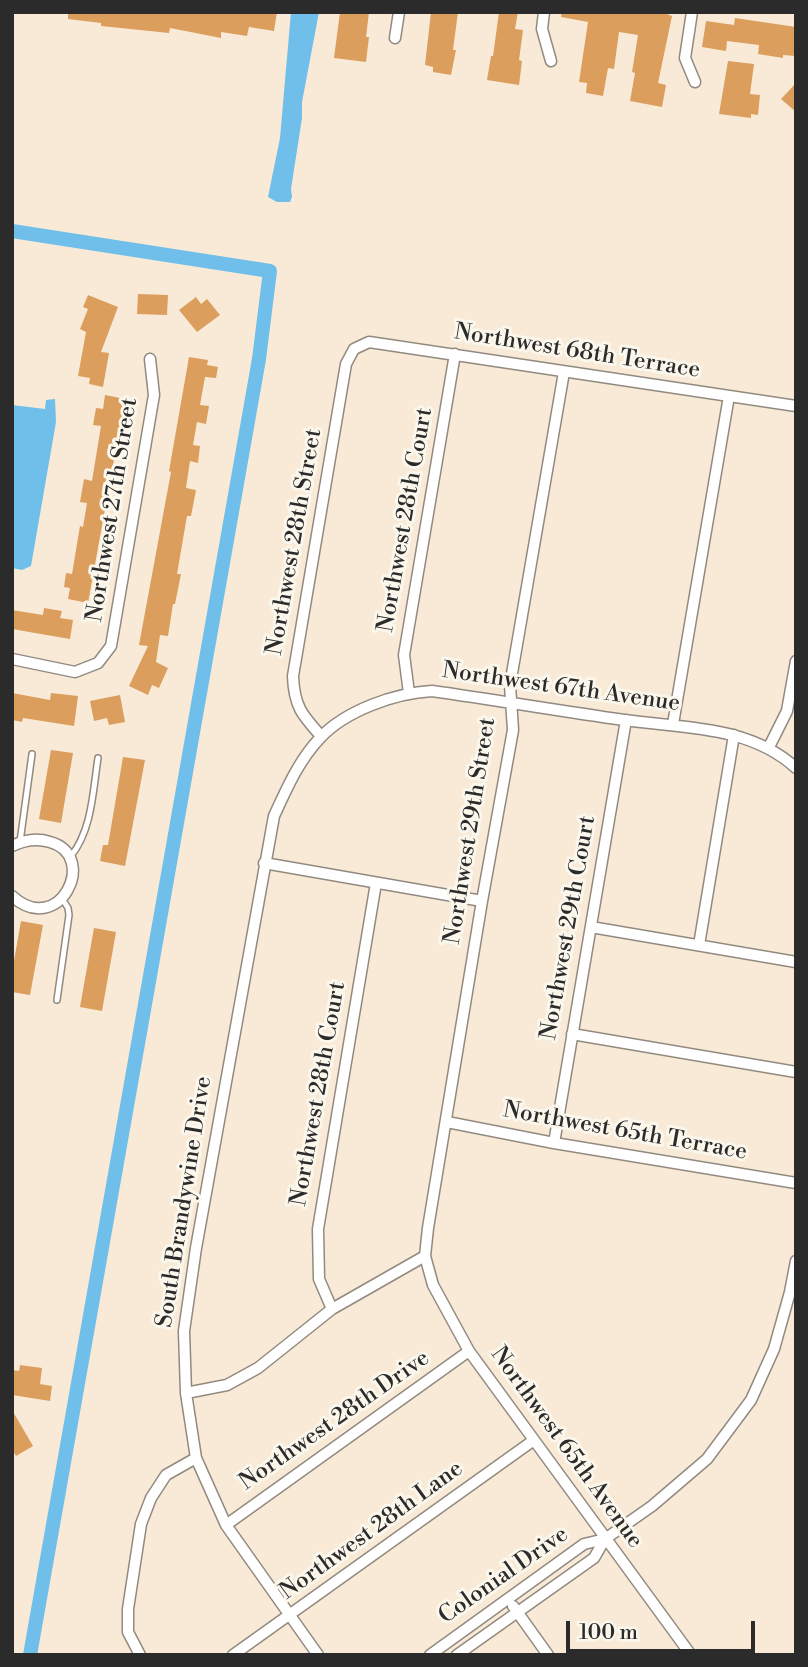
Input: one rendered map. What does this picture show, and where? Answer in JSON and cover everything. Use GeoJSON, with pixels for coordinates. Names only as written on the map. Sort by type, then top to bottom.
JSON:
{"type":"FeatureCollection","features":[{"type":"Feature","properties":{"kind":"street"},"geometry":{"type":"LineString","coordinates":[[395,38],[399,12]]}},
{"type":"Feature","properties":{"kind":"street"},"geometry":{"type":"LineString","coordinates":[[544,12],[542,29],[551,61]]}},
{"type":"Feature","properties":{"kind":"street"},"geometry":{"type":"LineString","coordinates":[[692,12],[685,58],[695,82]]}},
{"type":"Feature","properties":{"kind":"street","name":"Northwest 68th Terrace"},"geometry":{"type":"LineString","coordinates":[[354,349],[369,342],[796,406]]}},
{"type":"Feature","properties":{"kind":"street","name":"Northwest 28th Street"},"geometry":{"type":"LineString","coordinates":[[321,736],[302,715],[294,697],[293,676],[346,364],[354,349]]}},
{"type":"Feature","properties":{"kind":"street","name":"Northwest 28th Court"},"geometry":{"type":"LineString","coordinates":[[409,693],[404,655],[455,354]]}},
{"type":"Feature","properties":{"kind":"street","name":"Northwest 27th Street"},"geometry":{"type":"LineString","coordinates":[[12,659],[75,672],[98,663],[111,646],[154,395],[150,359]]}},
{"type":"Feature","properties":{"kind":"street","name":"Northwest 29th Street"},"geometry":{"type":"LineString","coordinates":[[425,1256],[482,901],[513,730],[510,685],[564,372]]}},
{"type":"Feature","properties":{"kind":"street"},"geometry":{"type":"LineString","coordinates":[[673,724],[729,396]]}},
{"type":"Feature","properties":{"kind":"street"},"geometry":{"type":"LineString","coordinates":[[769,747],[787,711],[796,660]]}},
{"type":"Feature","properties":{"kind":"street","name":"Northwest 67th Avenue"},"geometry":{"type":"LineString","coordinates":[[321,736],[345,719],[377,703],[409,693],[432,691],[734,735],[769,747],[796,768]]}},
{"type":"Feature","properties":{"kind":"street","name":"Northwest 29th Court"},"geometry":{"type":"LineString","coordinates":[[554,1143],[626,720]]}},
{"type":"Feature","properties":{"kind":"street"},"geometry":{"type":"LineString","coordinates":[[699,945],[734,735]]}},
{"type":"Feature","properties":{"kind":"street","name":"South Brandywine Drive"},"geometry":{"type":"LineString","coordinates":[[318,1655],[226,1525],[196,1458],[186,1393],[184,1331],[196,1248],[274,816],[293,775],[321,736]]}},
{"type":"Feature","properties":{"kind":"street"},"geometry":{"type":"LineString","coordinates":[[12,897],[26,906],[55,906],[63,900],[73,870],[71,856],[60,846],[48,841],[16,844]]}},
{"type":"Feature","properties":{"kind":"street"},"geometry":{"type":"LineString","coordinates":[[264,863],[482,901]]}},
{"type":"Feature","properties":{"kind":"street","name":"Northwest 28th Court"},"geometry":{"type":"LineString","coordinates":[[332,1309],[319,1279],[318,1229],[376,883]]}},
{"type":"Feature","properties":{"kind":"street"},"geometry":{"type":"LineString","coordinates":[[591,927],[796,962]]}},
{"type":"Feature","properties":{"kind":"street"},"geometry":{"type":"LineString","coordinates":[[572,1034],[796,1072]]}},
{"type":"Feature","properties":{"kind":"street","name":"Northwest 65th Terrace"},"geometry":{"type":"LineString","coordinates":[[447,1122],[554,1143],[796,1183]]}},
{"type":"Feature","properties":{"kind":"street"},"geometry":{"type":"LineString","coordinates":[[186,1393],[226,1385],[258,1368],[332,1309],[425,1256]]}},
{"type":"Feature","properties":{"kind":"street","name":"Northwest 65th Avenue"},"geometry":{"type":"LineString","coordinates":[[425,1256],[433,1285],[470,1352],[691,1655]]}},
{"type":"Feature","properties":{"kind":"street","name":"Colonial Drive"},"geometry":{"type":"LineString","coordinates":[[430,1655],[584,1544],[605,1539],[652,1506],[706,1459],[751,1400],[774,1349],[796,1261]]}},
{"type":"Feature","properties":{"kind":"street","name":"Northwest 28th Drive"},"geometry":{"type":"LineString","coordinates":[[226,1525],[470,1352]]}},
{"type":"Feature","properties":{"kind":"street","name":"Northwest 28th Lane"},"geometry":{"type":"LineString","coordinates":[[233,1655],[534,1440]]}},
{"type":"Feature","properties":{"kind":"street"},"geometry":{"type":"LineString","coordinates":[[141,1655],[128,1632],[128,1609],[141,1524],[150,1498],[166,1475],[196,1458]]}},
{"type":"Feature","properties":{"kind":"street","name":"Colonial Drive"},"geometry":{"type":"LineString","coordinates":[[457,1655],[594,1558],[605,1539]]}},
{"type":"Feature","properties":{"kind":"street"},"geometry":{"type":"LineString","coordinates":[[508,1599],[548,1655]]}},
{"type":"Feature","properties":{"kind":"lane"},"geometry":{"type":"LineString","coordinates":[[16,844],[32,754]]}},
{"type":"Feature","properties":{"kind":"lane"},"geometry":{"type":"LineString","coordinates":[[71,856],[80,845],[85,832],[98,758]]}},
{"type":"Feature","properties":{"kind":"lane"},"geometry":{"type":"LineString","coordinates":[[57,1000],[69,915],[63,900]]}},
{"type":"Feature","properties":{"kind":"water"},"geometry":{"type":"Polygon","coordinates":[[[291,12],[319,12],[302,102],[292,197],[290,202],[277,202],[268,197],[280,138],[291,12]]]}},
{"type":"Feature","properties":{"kind":"water"},"geometry":{"type":"Polygon","coordinates":[[[55,399],[56,422],[31,566],[22,570],[12,568],[12,405],[45,409],[46,400],[55,399]]]}},
{"type":"Feature","properties":{"kind":"building"},"geometry":{"type":"Polygon","coordinates":[[[68,12],[277,12],[274,31],[249,27],[247,36],[221,32],[221,38],[170,28],[169,33],[101,26],[101,23],[68,19],[68,12]]]}},
{"type":"Feature","properties":{"kind":"building"},"geometry":{"type":"Polygon","coordinates":[[[340,12],[369,12],[366,62],[334,58],[340,12]]]}},
{"type":"Feature","properties":{"kind":"building"},"geometry":{"type":"Polygon","coordinates":[[[431,12],[458,12],[453,50],[456,50],[451,75],[433,72],[433,67],[425,65],[431,12]]]}},
{"type":"Feature","properties":{"kind":"building"},"geometry":{"type":"Polygon","coordinates":[[[499,12],[518,12],[515,29],[523,30],[519,85],[487,80],[499,12]]]}},
{"type":"Feature","properties":{"kind":"building"},"geometry":{"type":"Polygon","coordinates":[[[562,12],[662,12],[672,16],[658,83],[666,85],[662,107],[630,101],[638,35],[619,32],[614,69],[608,68],[603,96],[586,93],[587,83],[579,82],[588,22],[561,17],[562,12]]]}},
{"type":"Feature","properties":{"kind":"building"},"geometry":{"type":"Polygon","coordinates":[[[735,18],[796,27],[796,56],[783,55],[783,58],[758,54],[759,45],[727,41],[726,51],[702,47],[706,21],[734,25],[735,18]]]}},
{"type":"Feature","properties":{"kind":"building"},"geometry":{"type":"Polygon","coordinates":[[[728,61],[754,64],[750,94],[760,95],[758,115],[751,114],[751,118],[719,114],[728,61]]]}},
{"type":"Feature","properties":{"kind":"building"},"geometry":{"type":"Polygon","coordinates":[[[796,83],[796,112],[781,99],[796,83]]]}},
{"type":"Feature","properties":{"kind":"building"},"geometry":{"type":"Polygon","coordinates":[[[138,294],[168,295],[167,315],[137,314],[138,294]]]}},
{"type":"Feature","properties":{"kind":"building"},"geometry":{"type":"Polygon","coordinates":[[[88,295],[118,307],[101,352],[109,353],[103,387],[89,384],[90,378],[78,376],[86,332],[80,329],[88,309],[83,307],[88,295]]]}},
{"type":"Feature","properties":{"kind":"building"},"geometry":{"type":"Polygon","coordinates":[[[196,297],[201,304],[207,299],[220,315],[197,332],[179,310],[196,297]]]}},
{"type":"Feature","properties":{"kind":"building"},"geometry":{"type":"Polygon","coordinates":[[[189,357],[208,360],[207,365],[218,367],[216,378],[205,377],[200,405],[209,406],[206,424],[197,422],[193,445],[200,446],[198,463],[190,461],[186,488],[196,490],[191,516],[187,516],[177,574],[181,574],[168,636],[160,635],[156,662],[168,668],[159,688],[152,685],[148,695],[129,686],[148,646],[139,645],[189,357]]]}},
{"type":"Feature","properties":{"kind":"building"},"geometry":{"type":"Polygon","coordinates":[[[105,395],[125,399],[88,603],[68,599],[70,588],[64,587],[66,573],[72,574],[80,526],[83,527],[87,503],[80,502],[84,479],[92,481],[101,426],[93,425],[96,408],[103,409],[105,395]]]}},
{"type":"Feature","properties":{"kind":"building"},"geometry":{"type":"Polygon","coordinates":[[[44,608],[62,611],[60,618],[73,620],[70,639],[12,629],[12,610],[43,615],[44,608]]]}},
{"type":"Feature","properties":{"kind":"building"},"geometry":{"type":"Polygon","coordinates":[[[12,693],[50,700],[51,693],[78,696],[74,726],[23,718],[22,722],[12,720],[12,693]]]}},
{"type":"Feature","properties":{"kind":"building"},"geometry":{"type":"Polygon","coordinates":[[[120,695],[125,722],[109,725],[107,718],[94,721],[90,701],[120,695]]]}},
{"type":"Feature","properties":{"kind":"building"},"geometry":{"type":"Polygon","coordinates":[[[51,750],[73,753],[61,823],[39,819],[51,750]]]}},
{"type":"Feature","properties":{"kind":"building"},"geometry":{"type":"Polygon","coordinates":[[[123,757],[145,760],[125,866],[100,861],[103,845],[108,845],[123,757]]]}},
{"type":"Feature","properties":{"kind":"building"},"geometry":{"type":"Polygon","coordinates":[[[21,921],[43,925],[30,995],[12,992],[12,972],[21,921]]]}},
{"type":"Feature","properties":{"kind":"building"},"geometry":{"type":"Polygon","coordinates":[[[94,928],[116,932],[102,1011],[80,1007],[94,928]]]}},
{"type":"Feature","properties":{"kind":"building"},"geometry":{"type":"Polygon","coordinates":[[[20,1365],[42,1368],[40,1384],[52,1386],[50,1401],[12,1395],[12,1370],[19,1371],[20,1365]]]}},
{"type":"Feature","properties":{"kind":"building"},"geometry":{"type":"Polygon","coordinates":[[[12,1410],[33,1446],[16,1456],[12,1449],[12,1410]]]}},
{"type":"Feature","properties":{"kind":"waterway"},"geometry":{"type":"LineString","coordinates":[[12,231],[270,271],[259,359],[30,1655]]}}]}
